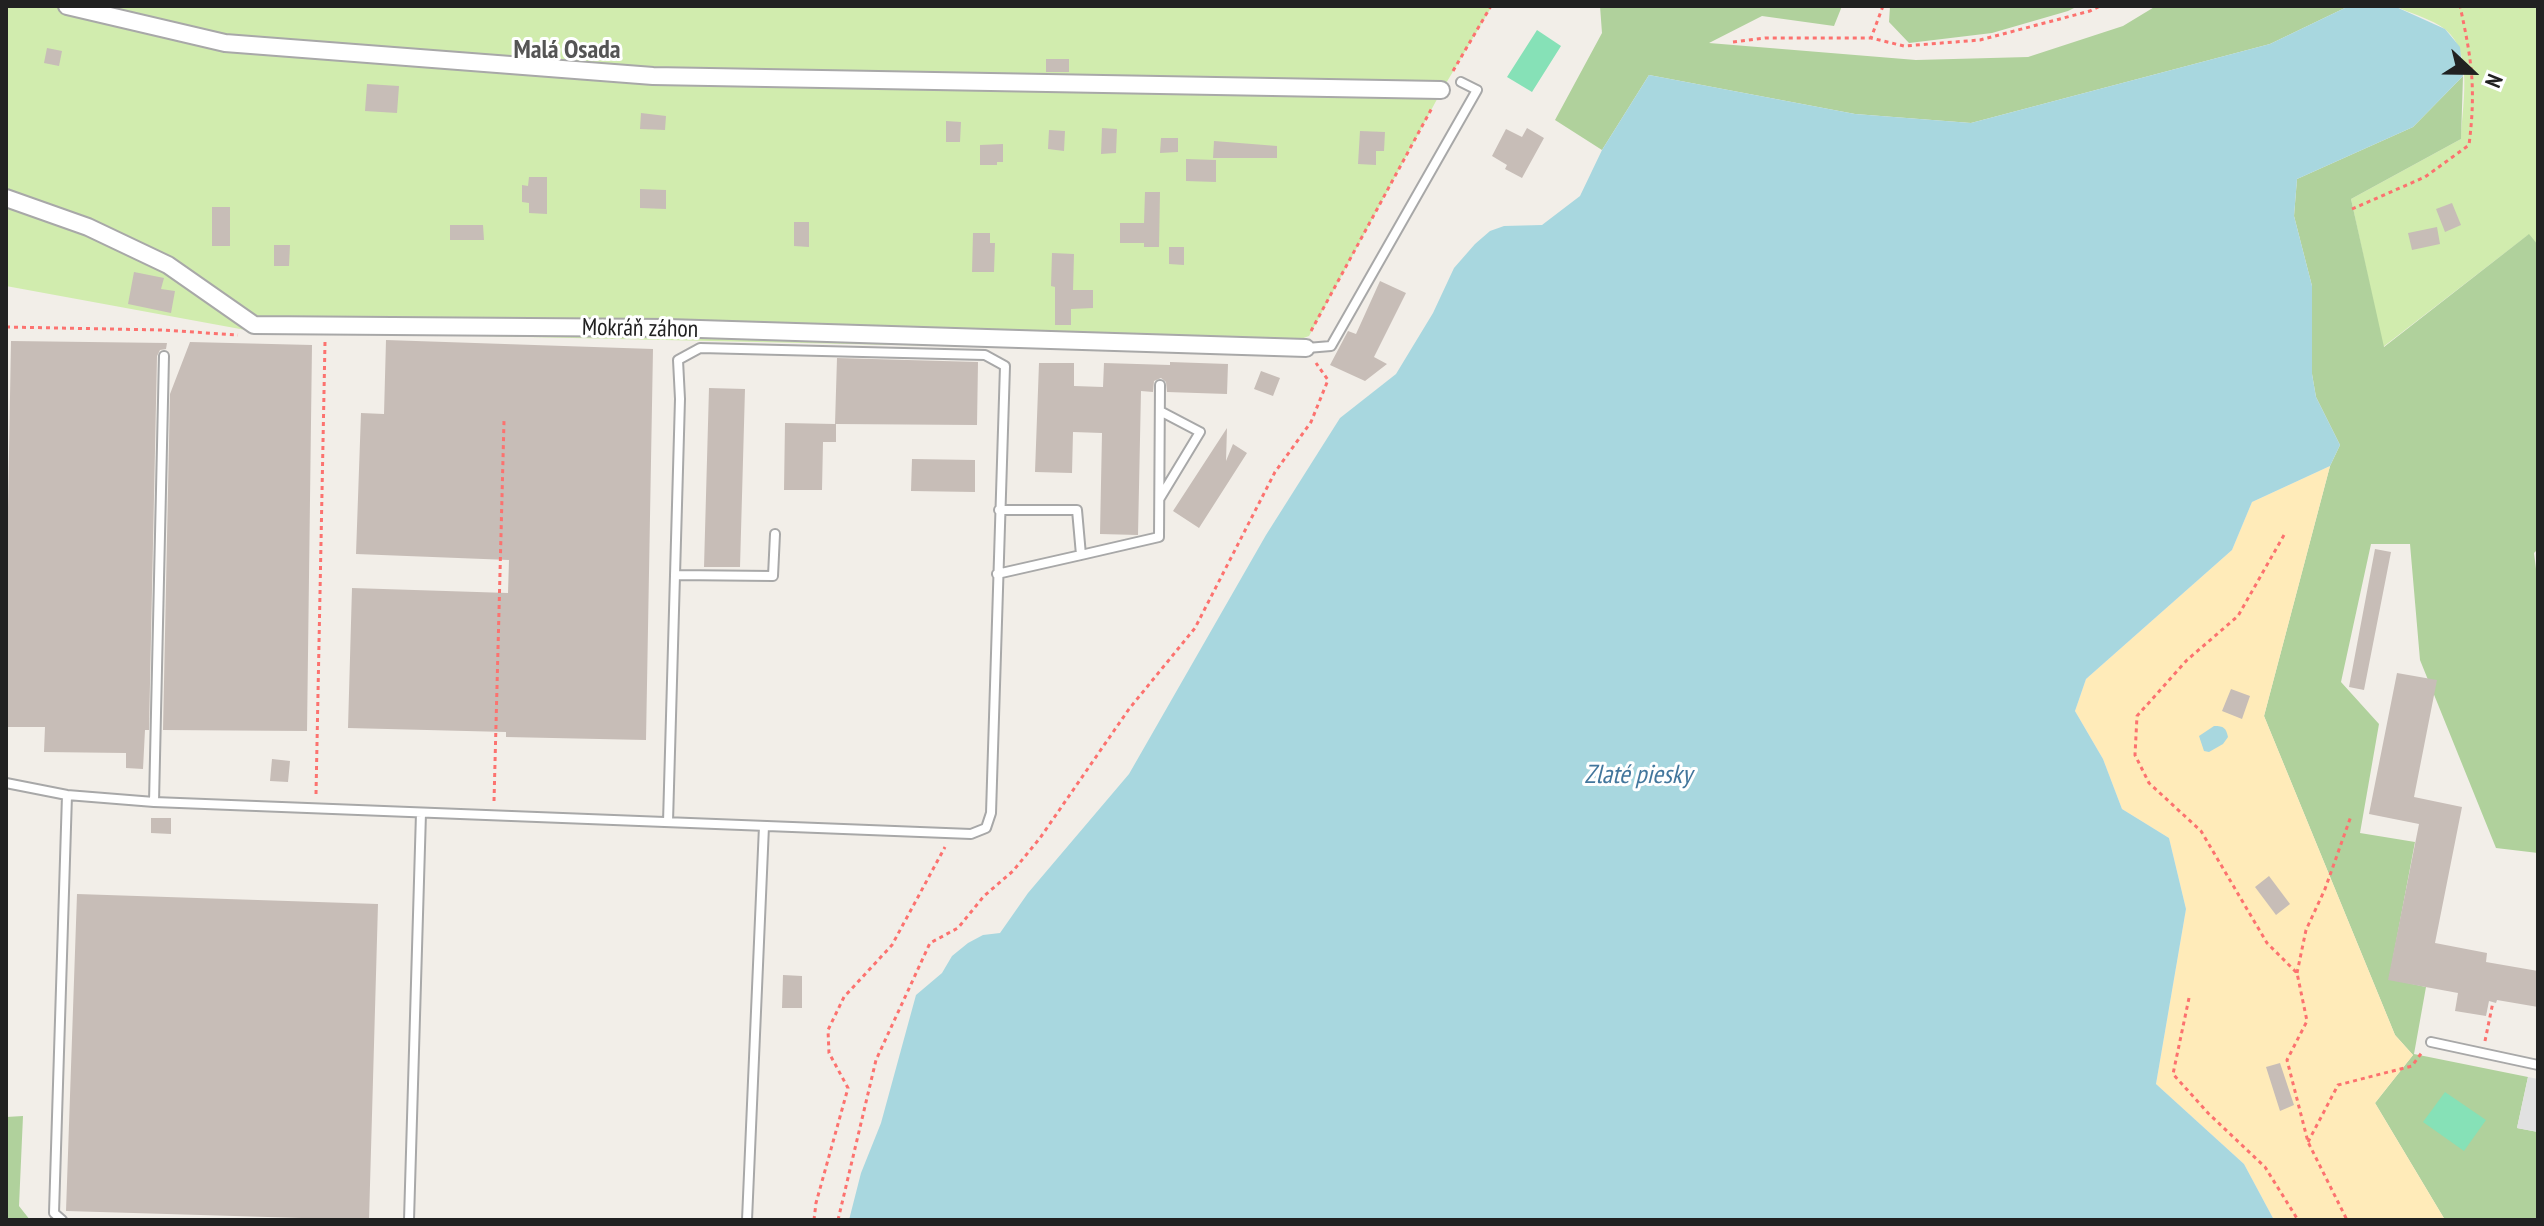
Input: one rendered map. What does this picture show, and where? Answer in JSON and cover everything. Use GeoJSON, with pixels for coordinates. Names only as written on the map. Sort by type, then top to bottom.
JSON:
{"type":"FeatureCollection","features":[{"type":"Feature","properties":{"kind":"street"},"geometry":{"type":"LineString","coordinates":[[67,6],[225,43],[653,76],[1441,90]]}},
{"type":"Feature","properties":{"kind":"street","name":"Mokráň záhon"},"geometry":{"type":"LineString","coordinates":[[6,198],[88,227],[168,265],[254,325],[668,328],[1306,348]]}},
{"type":"Feature","properties":{"kind":"lane"},"geometry":{"type":"LineString","coordinates":[[1306,348],[1331,346],[1477,90],[1461,82]]}},
{"type":"Feature","properties":{"kind":"lane"},"geometry":{"type":"LineString","coordinates":[[6,783],[67,795],[154,802],[971,834],[986,828],[991,813],[1005,366],[985,355],[700,348],[678,360],[680,399],[668,822]]}},
{"type":"Feature","properties":{"kind":"lane"},"geometry":{"type":"LineString","coordinates":[[154,802],[164,356]]}},
{"type":"Feature","properties":{"kind":"lane"},"geometry":{"type":"LineString","coordinates":[[997,574],[1159,537],[1160,385]]}},
{"type":"Feature","properties":{"kind":"lane"},"geometry":{"type":"LineString","coordinates":[[1159,498],[1200,432],[1160,411]]}},
{"type":"Feature","properties":{"kind":"lane"},"geometry":{"type":"LineString","coordinates":[[999,510],[1077,510],[1081,555]]}},
{"type":"Feature","properties":{"kind":"lane"},"geometry":{"type":"LineString","coordinates":[[675,575],[773,576],[775,534]]}},
{"type":"Feature","properties":{"kind":"lane"},"geometry":{"type":"LineString","coordinates":[[62,1220],[54,1213],[67,795]]}},
{"type":"Feature","properties":{"kind":"lane"},"geometry":{"type":"LineString","coordinates":[[409,1220],[421,813]]}},
{"type":"Feature","properties":{"kind":"lane"},"geometry":{"type":"LineString","coordinates":[[747,1220],[764,826]]}},
{"type":"Feature","properties":{"kind":"lane"},"geometry":{"type":"LineString","coordinates":[[2431,1042],[2538,1065]]}},
{"type":"Feature","properties":{"kind":"path"},"geometry":{"type":"LineString","coordinates":[[838,1220],[876,1060],[930,943],[958,928],[984,896],[1013,871],[1040,838],[1129,709],[1195,628],[1275,472],[1311,422],[1328,380],[1306,348],[1308,336],[1441,90],[1491,6]]}},
{"type":"Feature","properties":{"kind":"path"},"geometry":{"type":"LineString","coordinates":[[1871,38],[1883,6]]}},
{"type":"Feature","properties":{"kind":"path"},"geometry":{"type":"LineString","coordinates":[[1733,42],[1765,38],[1871,38],[1904,46],[1980,40],[2100,6]]}},
{"type":"Feature","properties":{"kind":"path"},"geometry":{"type":"LineString","coordinates":[[2352,209],[2425,177],[2469,145],[2475,98],[2472,59],[2460,6]]}},
{"type":"Feature","properties":{"kind":"path"},"geometry":{"type":"LineString","coordinates":[[6,327],[162,330],[251,336]]}},
{"type":"Feature","properties":{"kind":"path"},"geometry":{"type":"LineString","coordinates":[[316,809],[325,341]]}},
{"type":"Feature","properties":{"kind":"path"},"geometry":{"type":"LineString","coordinates":[[493,815],[504,421]]}},
{"type":"Feature","properties":{"kind":"path"},"geometry":{"type":"LineString","coordinates":[[2284,535],[2238,616],[2187,660],[2137,716],[2135,755],[2149,783],[2201,831],[2267,943],[2297,973]]}},
{"type":"Feature","properties":{"kind":"path"},"geometry":{"type":"LineString","coordinates":[[2347,1220],[2308,1142],[2287,1060],[2307,1021],[2297,973],[2306,930],[2325,889],[2351,816]]}},
{"type":"Feature","properties":{"kind":"path"},"geometry":{"type":"LineString","coordinates":[[814,1220],[848,1088],[829,1053],[828,1030],[844,997],[892,945],[952,833]]}},
{"type":"Feature","properties":{"kind":"path"},"geometry":{"type":"LineString","coordinates":[[2189,998],[2173,1074],[2208,1113],[2265,1167],[2298,1220]]}},
{"type":"Feature","properties":{"kind":"path"},"geometry":{"type":"LineString","coordinates":[[2488,1024],[2493,1002]]}},
{"type":"Feature","properties":{"kind":"path"},"geometry":{"type":"LineString","coordinates":[[2308,1142],[2338,1085],[2412,1066],[2431,1042]]}},
{"type":"Feature","properties":{"kind":"green space"},"geometry":{"type":"Polygon","coordinates":[[[6,6],[1492,6],[1442,90],[1309,336],[1262,353],[251,331],[6,286],[6,6]]]}},
{"type":"Feature","properties":{"kind":"green space"},"geometry":{"type":"Polygon","coordinates":[[[1600,6],[1842,6],[1834,26],[1762,16],[1709,43],[1916,60],[2028,57],[2123,26],[2156,6],[2349,6],[2270,44],[1971,123],[1855,114],[1649,75],[1602,150],[1555,120],[1602,33],[1600,6]]]}},
{"type":"Feature","properties":{"kind":"green space"},"geometry":{"type":"Polygon","coordinates":[[[1890,6],[2078,6],[1992,33],[1909,43],[1889,22],[1890,6]]]}},
{"type":"Feature","properties":{"kind":"green space"},"geometry":{"type":"Polygon","coordinates":[[[2394,6],[2538,6],[2538,245],[2528,235],[2383,347],[2351,199],[2461,139],[2464,96],[2463,66],[2455,40],[2434,23],[2394,6]]]}},
{"type":"Feature","properties":{"kind":"green space"},"geometry":{"type":"Polygon","coordinates":[[[1537,30],[1561,46],[1532,92],[1507,77],[1537,30]]]}},
{"type":"Feature","properties":{"kind":"green space"},"geometry":{"type":"Polygon","coordinates":[[[2463,76],[2461,139],[2351,199],[2384,347],[2529,234],[2538,245],[2538,549],[2534,553],[2538,585],[2538,853],[2496,848],[2420,660],[2410,544],[2371,544],[2341,682],[2379,724],[2360,833],[2415,842],[2389,979],[2426,987],[2414,1054],[2528,1077],[2517,1128],[2538,1132],[2538,1220],[2445,1220],[2375,1103],[2413,1055],[2395,1035],[2264,716],[2330,466],[2340,445],[2316,397],[2312,374],[2312,286],[2294,216],[2297,179],[2413,127],[2463,76]]]}},
{"type":"Feature","properties":{"kind":"green space"},"geometry":{"type":"Polygon","coordinates":[[[2445,1092],[2486,1120],[2464,1151],[2423,1122],[2445,1092]]]}},
{"type":"Feature","properties":{"kind":"green space"},"geometry":{"type":"Polygon","coordinates":[[[23,1116],[19,1206],[30,1220],[6,1220],[6,1117],[23,1116]]]}},
{"type":"Feature","properties":{"kind":"sand"},"geometry":{"type":"Polygon","coordinates":[[[2330,466],[2264,716],[2395,1035],[2413,1055],[2375,1103],[2445,1220],[2274,1220],[2244,1164],[2156,1084],[2186,909],[2169,838],[2122,809],[2103,759],[2075,711],[2086,679],[2232,550],[2252,502],[2330,466]]]}},
{"type":"Feature","properties":{"kind":"shaded area"},"geometry":{"type":"Polygon","coordinates":[[[2528,1077],[2538,1079],[2538,1132],[2517,1128],[2528,1077]]]}},
{"type":"Feature","properties":{"kind":"water","name":"Zlaté piesky"},"geometry":{"type":"Polygon","coordinates":[[[2349,6],[2394,6],[2445,29],[2460,47],[2463,76],[2413,127],[2297,179],[2294,216],[2312,286],[2312,374],[2316,397],[2340,445],[2330,466],[2252,502],[2232,550],[2086,679],[2075,711],[2103,759],[2122,809],[2169,838],[2186,909],[2156,1084],[2244,1164],[2274,1220],[849,1220],[861,1173],[881,1123],[916,995],[942,973],[952,956],[968,943],[983,935],[1000,933],[1028,893],[1129,774],[1266,535],[1340,418],[1396,374],[1433,313],[1454,268],[1490,231],[1504,226],[1542,225],[1580,196],[1602,150],[1649,75],[1855,114],[1971,123],[2270,44],[2349,6]]]}},
{"type":"Feature","properties":{"kind":"water"},"geometry":{"type":"Polygon","coordinates":[[[2214,726],[2224,728],[2228,737],[2223,744],[2209,752],[2204,751],[2199,736],[2214,726]]]}},
{"type":"Feature","properties":{"kind":"building"},"geometry":{"type":"Polygon","coordinates":[[[47,48],[62,51],[59,66],[44,63],[47,48]]]}},
{"type":"Feature","properties":{"kind":"building"},"geometry":{"type":"Polygon","coordinates":[[[1046,59],[1069,59],[1069,72],[1046,72],[1046,59]]]}},
{"type":"Feature","properties":{"kind":"building"},"geometry":{"type":"Polygon","coordinates":[[[367,84],[399,86],[397,113],[365,111],[367,84]]]}},
{"type":"Feature","properties":{"kind":"building"},"geometry":{"type":"Polygon","coordinates":[[[641,113],[666,116],[665,130],[640,129],[641,113]]]}},
{"type":"Feature","properties":{"kind":"building"},"geometry":{"type":"Polygon","coordinates":[[[946,121],[961,122],[960,142],[946,142],[946,121]]]}},
{"type":"Feature","properties":{"kind":"building"},"geometry":{"type":"Polygon","coordinates":[[[1102,128],[1117,129],[1116,153],[1101,154],[1102,128]]]}},
{"type":"Feature","properties":{"kind":"building"},"geometry":{"type":"Polygon","coordinates":[[[1527,128],[1544,138],[1522,178],[1505,169],[1507,165],[1492,156],[1506,129],[1522,137],[1527,128]]]}},
{"type":"Feature","properties":{"kind":"building"},"geometry":{"type":"Polygon","coordinates":[[[1049,130],[1065,131],[1064,151],[1048,149],[1049,130]]]}},
{"type":"Feature","properties":{"kind":"building"},"geometry":{"type":"Polygon","coordinates":[[[1360,131],[1385,132],[1384,151],[1376,151],[1376,165],[1358,164],[1360,131]]]}},
{"type":"Feature","properties":{"kind":"building"},"geometry":{"type":"Polygon","coordinates":[[[1161,138],[1178,138],[1178,152],[1160,153],[1161,138]]]}},
{"type":"Feature","properties":{"kind":"building"},"geometry":{"type":"Polygon","coordinates":[[[1214,141],[1277,146],[1277,158],[1213,158],[1214,141]]]}},
{"type":"Feature","properties":{"kind":"building"},"geometry":{"type":"Polygon","coordinates":[[[1003,144],[1003,162],[980,165],[980,145],[1003,144]]]}},
{"type":"Feature","properties":{"kind":"building"},"geometry":{"type":"Polygon","coordinates":[[[1186,159],[1216,160],[1216,182],[1186,181],[1186,159]]]}},
{"type":"Feature","properties":{"kind":"building"},"geometry":{"type":"Polygon","coordinates":[[[529,177],[547,177],[547,214],[529,213],[529,203],[522,202],[522,185],[528,186],[529,177]]]}},
{"type":"Feature","properties":{"kind":"building"},"geometry":{"type":"Polygon","coordinates":[[[640,189],[666,190],[666,209],[640,208],[640,189]]]}},
{"type":"Feature","properties":{"kind":"building"},"geometry":{"type":"Polygon","coordinates":[[[1145,192],[1160,192],[1159,247],[1144,247],[1144,243],[1120,243],[1120,223],[1144,223],[1145,192]]]}},
{"type":"Feature","properties":{"kind":"building"},"geometry":{"type":"Polygon","coordinates":[[[2452,203],[2461,225],[2445,232],[2436,209],[2452,203]]]}},
{"type":"Feature","properties":{"kind":"building"},"geometry":{"type":"Polygon","coordinates":[[[212,207],[230,207],[230,246],[212,246],[212,207]]]}},
{"type":"Feature","properties":{"kind":"building"},"geometry":{"type":"Polygon","coordinates":[[[794,222],[809,222],[809,247],[794,246],[794,222]]]}},
{"type":"Feature","properties":{"kind":"building"},"geometry":{"type":"Polygon","coordinates":[[[450,225],[483,225],[484,240],[450,240],[450,225]]]}},
{"type":"Feature","properties":{"kind":"building"},"geometry":{"type":"Polygon","coordinates":[[[2437,227],[2440,244],[2412,250],[2408,233],[2437,227]]]}},
{"type":"Feature","properties":{"kind":"building"},"geometry":{"type":"Polygon","coordinates":[[[973,233],[990,233],[990,243],[995,243],[994,272],[972,272],[973,233]]]}},
{"type":"Feature","properties":{"kind":"building"},"geometry":{"type":"Polygon","coordinates":[[[274,245],[290,245],[289,266],[274,266],[274,245]]]}},
{"type":"Feature","properties":{"kind":"building"},"geometry":{"type":"Polygon","coordinates":[[[1169,247],[1184,247],[1184,265],[1169,264],[1169,247]]]}},
{"type":"Feature","properties":{"kind":"building"},"geometry":{"type":"Polygon","coordinates":[[[1052,253],[1074,254],[1073,290],[1093,290],[1093,308],[1071,309],[1071,325],[1055,325],[1052,253]]]}},
{"type":"Feature","properties":{"kind":"building"},"geometry":{"type":"Polygon","coordinates":[[[134,272],[164,278],[161,289],[175,291],[171,313],[128,304],[134,272]]]}},
{"type":"Feature","properties":{"kind":"building"},"geometry":{"type":"Polygon","coordinates":[[[1380,281],[1406,293],[1374,357],[1387,364],[1365,381],[1330,365],[1348,331],[1356,334],[1380,281]]]}},
{"type":"Feature","properties":{"kind":"building"},"geometry":{"type":"Polygon","coordinates":[[[386,340],[653,349],[646,740],[506,737],[506,732],[348,728],[352,588],[508,593],[509,560],[356,554],[361,413],[384,414],[386,340]]]}},
{"type":"Feature","properties":{"kind":"building"},"geometry":{"type":"Polygon","coordinates":[[[11,341],[167,343],[166,349],[160,350],[157,356],[149,730],[145,730],[143,769],[126,768],[126,753],[44,752],[45,727],[8,727],[6,619],[11,341]]]}},
{"type":"Feature","properties":{"kind":"building"},"geometry":{"type":"Polygon","coordinates":[[[190,342],[312,345],[307,731],[163,730],[170,394],[190,342]]]}},
{"type":"Feature","properties":{"kind":"building"},"geometry":{"type":"Polygon","coordinates":[[[837,358],[978,362],[977,425],[836,424],[836,442],[823,442],[822,490],[784,490],[785,423],[835,424],[837,358]]]}},
{"type":"Feature","properties":{"kind":"building"},"geometry":{"type":"Polygon","coordinates":[[[1170,362],[1228,364],[1227,394],[1167,392],[1166,382],[1161,378],[1154,381],[1153,392],[1141,391],[1138,535],[1100,534],[1102,433],[1073,432],[1072,473],[1035,472],[1039,363],[1074,363],[1074,386],[1103,387],[1104,363],[1170,365],[1170,362]]]}},
{"type":"Feature","properties":{"kind":"building"},"geometry":{"type":"Polygon","coordinates":[[[1261,371],[1280,378],[1273,396],[1254,389],[1261,371]]]}},
{"type":"Feature","properties":{"kind":"building"},"geometry":{"type":"Polygon","coordinates":[[[709,388],[745,389],[740,567],[704,567],[709,388]]]}},
{"type":"Feature","properties":{"kind":"building"},"geometry":{"type":"Polygon","coordinates":[[[1227,428],[1226,461],[1233,444],[1247,453],[1199,528],[1173,511],[1227,428]]]}},
{"type":"Feature","properties":{"kind":"building"},"geometry":{"type":"Polygon","coordinates":[[[912,459],[975,460],[975,492],[911,491],[912,459]]]}},
{"type":"Feature","properties":{"kind":"building"},"geometry":{"type":"Polygon","coordinates":[[[2375,549],[2391,552],[2364,690],[2349,687],[2375,549]]]}},
{"type":"Feature","properties":{"kind":"building"},"geometry":{"type":"Polygon","coordinates":[[[2397,673],[2437,680],[2414,797],[2462,807],[2435,943],[2487,953],[2486,962],[2538,971],[2538,1007],[2497,1000],[2496,1003],[2489,1001],[2486,1016],[2455,1011],[2458,993],[2388,980],[2419,824],[2369,814],[2397,673]]]}},
{"type":"Feature","properties":{"kind":"building"},"geometry":{"type":"Polygon","coordinates":[[[2231,689],[2250,696],[2242,719],[2222,711],[2231,689]]]}},
{"type":"Feature","properties":{"kind":"building"},"geometry":{"type":"Polygon","coordinates":[[[272,759],[290,761],[288,782],[270,781],[272,759]]]}},
{"type":"Feature","properties":{"kind":"building"},"geometry":{"type":"Polygon","coordinates":[[[151,818],[171,818],[171,834],[151,833],[151,818]]]}},
{"type":"Feature","properties":{"kind":"building"},"geometry":{"type":"Polygon","coordinates":[[[2269,876],[2290,904],[2276,915],[2255,887],[2269,876]]]}},
{"type":"Feature","properties":{"kind":"building"},"geometry":{"type":"Polygon","coordinates":[[[77,894],[378,904],[369,1220],[66,1211],[77,894]]]}},
{"type":"Feature","properties":{"kind":"building"},"geometry":{"type":"Polygon","coordinates":[[[783,975],[802,976],[802,1008],[782,1008],[783,975]]]}},
{"type":"Feature","properties":{"kind":"building"},"geometry":{"type":"Polygon","coordinates":[[[2280,1063],[2294,1105],[2280,1111],[2266,1067],[2280,1063]]]}},
{"type":"Feature","properties":{"kind":"district","name":"Malá Osada"},"geometry":{"type":"Point","coordinates":[567,51]}}]}
